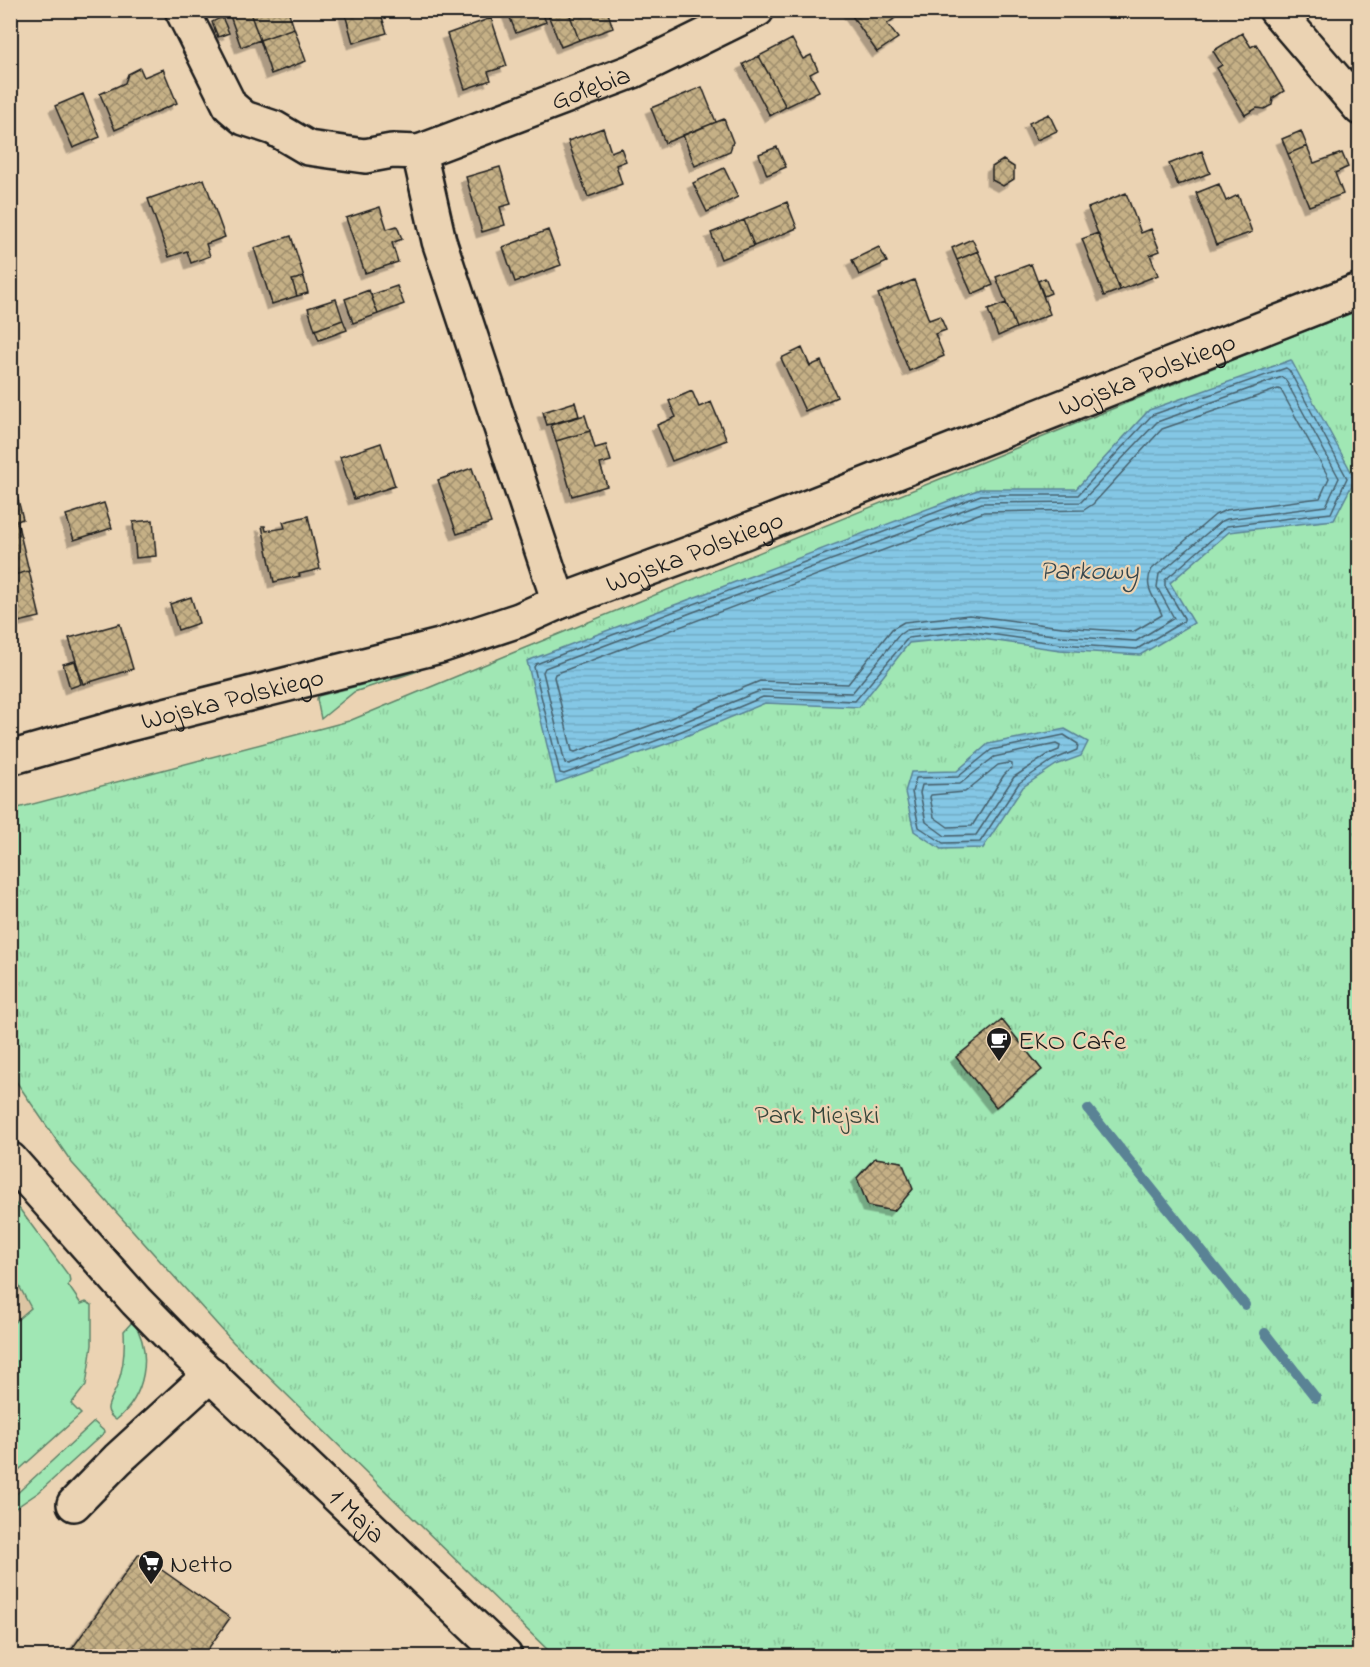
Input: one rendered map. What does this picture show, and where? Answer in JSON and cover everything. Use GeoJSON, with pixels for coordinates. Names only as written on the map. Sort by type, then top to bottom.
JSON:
{"type":"FeatureCollection","features":[{"type":"Feature","properties":{"kind":"street"},"geometry":{"type":"LineString","coordinates":[[182,10],[230,106],[244,118],[274,128],[308,148],[365,156],[392,151],[419,153],[439,241],[559,602]]}},
{"type":"Feature","properties":{"kind":"street","name":"Gołębia"},"geometry":{"type":"LineString","coordinates":[[419,153],[633,72],[757,10]]}},
{"type":"Feature","properties":{"kind":"street"},"geometry":{"type":"LineString","coordinates":[[1276,10],[1359,108]]}},
{"type":"Feature","properties":{"kind":"street","name":"Wojska Polskiego"},"geometry":{"type":"LineString","coordinates":[[10,758],[129,724],[440,646],[519,620],[559,602],[699,550],[1359,290]]}},
{"type":"Feature","properties":{"kind":"street","name":"1 Maja"},"geometry":{"type":"LineString","coordinates":[[10,1159],[136,1301],[178,1344],[505,1656]]}},
{"type":"Feature","properties":{"kind":"street"},"geometry":{"type":"LineString","coordinates":[[74,1504],[118,1459],[211,1374]]}},
{"type":"Feature","properties":{"kind":"shaded area"},"geometry":{"type":"Polygon","coordinates":[[[10,1271],[31,1308],[11,1325],[10,1325],[10,1271]]]}},
{"type":"Feature","properties":{"kind":"green space","name":"Park Miejski"},"geometry":{"type":"Polygon","coordinates":[[[1359,310],[1359,1656],[554,1656],[233,1342],[72,1163],[11,1074],[10,810],[349,721],[1359,310]]]}},
{"type":"Feature","properties":{"kind":"green space"},"geometry":{"type":"Polygon","coordinates":[[[421,670],[354,692],[321,719],[318,696],[421,670]]]}},
{"type":"Feature","properties":{"kind":"green space"},"geometry":{"type":"Polygon","coordinates":[[[10,1196],[69,1276],[68,1285],[81,1304],[86,1302],[92,1305],[92,1345],[86,1385],[71,1404],[81,1414],[11,1477],[11,1325],[31,1308],[11,1271],[10,1196]]]}},
{"type":"Feature","properties":{"kind":"green space"},"geometry":{"type":"Polygon","coordinates":[[[133,1321],[143,1347],[143,1374],[134,1399],[116,1420],[109,1414],[108,1407],[122,1370],[124,1331],[133,1321]]]}},
{"type":"Feature","properties":{"kind":"green space"},"geometry":{"type":"Polygon","coordinates":[[[94,1422],[105,1432],[39,1492],[11,1511],[11,1499],[94,1422]]]}},
{"type":"Feature","properties":{"kind":"water","name":"Parkowy"},"geometry":{"type":"Polygon","coordinates":[[[1291,360],[1355,479],[1334,520],[1229,532],[1170,583],[1194,623],[1140,655],[1060,650],[968,637],[909,643],[859,707],[765,703],[674,741],[556,783],[527,661],[980,489],[1076,489],[1149,410],[1291,360]]]}},
{"type":"Feature","properties":{"kind":"water"},"geometry":{"type":"Polygon","coordinates":[[[1065,729],[1088,742],[1081,756],[1056,765],[1023,787],[983,848],[941,849],[914,831],[905,792],[911,772],[957,771],[988,744],[1065,729]]]}},
{"type":"Feature","properties":{"kind":"building"},"geometry":{"type":"Polygon","coordinates":[[[228,10],[249,10],[260,40],[241,47],[228,10]]]}},
{"type":"Feature","properties":{"kind":"building"},"geometry":{"type":"Polygon","coordinates":[[[249,10],[288,10],[294,28],[260,40],[249,10]]]}},
{"type":"Feature","properties":{"kind":"building"},"geometry":{"type":"Polygon","coordinates":[[[344,10],[392,10],[381,14],[387,33],[353,43],[344,10]]]}},
{"type":"Feature","properties":{"kind":"building"},"geometry":{"type":"Polygon","coordinates":[[[507,10],[541,10],[546,22],[516,33],[507,10]]]}},
{"type":"Feature","properties":{"kind":"building"},"geometry":{"type":"Polygon","coordinates":[[[546,10],[568,10],[579,40],[561,47],[546,10]]]}},
{"type":"Feature","properties":{"kind":"building"},"geometry":{"type":"Polygon","coordinates":[[[568,10],[607,10],[613,28],[579,40],[568,10]]]}},
{"type":"Feature","properties":{"kind":"building"},"geometry":{"type":"Polygon","coordinates":[[[848,10],[896,10],[899,15],[887,24],[898,38],[877,52],[848,10]]]}},
{"type":"Feature","properties":{"kind":"building"},"geometry":{"type":"Polygon","coordinates":[[[222,17],[229,33],[218,37],[212,22],[222,17]]]}},
{"type":"Feature","properties":{"kind":"building"},"geometry":{"type":"Polygon","coordinates":[[[491,18],[507,66],[488,72],[491,80],[465,89],[447,34],[491,18]]]}},
{"type":"Feature","properties":{"kind":"building"},"geometry":{"type":"Polygon","coordinates":[[[294,28],[306,61],[271,74],[260,40],[294,28]]]}},
{"type":"Feature","properties":{"kind":"building"},"geometry":{"type":"Polygon","coordinates":[[[1242,33],[1251,47],[1256,44],[1284,91],[1273,98],[1272,105],[1264,109],[1257,108],[1245,115],[1217,68],[1222,65],[1213,51],[1242,33]]]}},
{"type":"Feature","properties":{"kind":"building"},"geometry":{"type":"Polygon","coordinates":[[[792,39],[803,59],[811,55],[818,70],[810,74],[819,91],[786,107],[759,56],[792,39]]]}},
{"type":"Feature","properties":{"kind":"building"},"geometry":{"type":"Polygon","coordinates":[[[759,56],[786,107],[770,116],[743,64],[759,56]]]}},
{"type":"Feature","properties":{"kind":"building"},"geometry":{"type":"Polygon","coordinates":[[[140,68],[144,77],[163,69],[177,103],[115,130],[100,94],[125,83],[128,74],[140,68]]]}},
{"type":"Feature","properties":{"kind":"building"},"geometry":{"type":"Polygon","coordinates":[[[702,87],[716,122],[665,143],[651,108],[702,87]]]}},
{"type":"Feature","properties":{"kind":"building"},"geometry":{"type":"Polygon","coordinates":[[[83,94],[100,137],[73,148],[55,106],[83,94]]]}},
{"type":"Feature","properties":{"kind":"building"},"geometry":{"type":"Polygon","coordinates":[[[1049,114],[1057,131],[1037,140],[1029,123],[1049,114]]]}},
{"type":"Feature","properties":{"kind":"building"},"geometry":{"type":"Polygon","coordinates":[[[724,119],[733,142],[730,151],[695,166],[683,135],[724,119]]]}},
{"type":"Feature","properties":{"kind":"building"},"geometry":{"type":"Polygon","coordinates":[[[603,128],[611,152],[621,148],[626,161],[616,165],[622,184],[588,197],[568,141],[603,128]]]}},
{"type":"Feature","properties":{"kind":"building"},"geometry":{"type":"Polygon","coordinates":[[[1301,131],[1307,146],[1288,154],[1282,139],[1301,131]]]}},
{"type":"Feature","properties":{"kind":"building"},"geometry":{"type":"Polygon","coordinates":[[[1307,146],[1314,163],[1342,153],[1348,167],[1335,173],[1343,194],[1309,206],[1288,154],[1307,146]]]}},
{"type":"Feature","properties":{"kind":"building"},"geometry":{"type":"Polygon","coordinates":[[[777,147],[786,167],[767,175],[759,154],[777,147]]]}},
{"type":"Feature","properties":{"kind":"building"},"geometry":{"type":"Polygon","coordinates":[[[1202,151],[1210,173],[1178,185],[1169,164],[1202,151]]]}},
{"type":"Feature","properties":{"kind":"building"},"geometry":{"type":"Polygon","coordinates":[[[1003,160],[1014,167],[1014,179],[1003,186],[992,180],[992,167],[1003,160]]]}},
{"type":"Feature","properties":{"kind":"building"},"geometry":{"type":"Polygon","coordinates":[[[500,167],[511,204],[500,207],[505,225],[482,232],[466,177],[500,167]]]}},
{"type":"Feature","properties":{"kind":"building"},"geometry":{"type":"Polygon","coordinates":[[[724,168],[738,197],[707,212],[693,183],[724,168]]]}},
{"type":"Feature","properties":{"kind":"building"},"geometry":{"type":"Polygon","coordinates":[[[204,179],[225,237],[206,244],[210,256],[191,263],[187,251],[169,257],[148,199],[204,179]]]}},
{"type":"Feature","properties":{"kind":"building"},"geometry":{"type":"Polygon","coordinates":[[[1219,184],[1226,201],[1238,195],[1252,232],[1216,245],[1196,193],[1219,184]]]}},
{"type":"Feature","properties":{"kind":"building"},"geometry":{"type":"Polygon","coordinates":[[[1126,193],[1141,233],[1151,229],[1160,251],[1150,255],[1158,275],[1120,290],[1088,208],[1126,193]]]}},
{"type":"Feature","properties":{"kind":"building"},"geometry":{"type":"Polygon","coordinates":[[[787,202],[797,228],[754,246],[744,220],[787,202]]]}},
{"type":"Feature","properties":{"kind":"building"},"geometry":{"type":"Polygon","coordinates":[[[380,207],[387,229],[397,226],[402,239],[392,243],[398,262],[365,273],[346,218],[380,207]]]}},
{"type":"Feature","properties":{"kind":"building"},"geometry":{"type":"Polygon","coordinates":[[[744,220],[754,246],[721,259],[711,233],[744,220]]]}},
{"type":"Feature","properties":{"kind":"building"},"geometry":{"type":"Polygon","coordinates":[[[548,230],[561,265],[515,282],[503,247],[548,230]]]}},
{"type":"Feature","properties":{"kind":"building"},"geometry":{"type":"Polygon","coordinates":[[[1098,233],[1120,290],[1104,296],[1082,239],[1098,233]]]}},
{"type":"Feature","properties":{"kind":"building"},"geometry":{"type":"Polygon","coordinates":[[[291,236],[304,277],[292,280],[297,296],[272,304],[254,248],[291,236]]]}},
{"type":"Feature","properties":{"kind":"building"},"geometry":{"type":"Polygon","coordinates":[[[972,239],[978,251],[957,260],[952,248],[972,239]]]}},
{"type":"Feature","properties":{"kind":"building"},"geometry":{"type":"Polygon","coordinates":[[[879,247],[887,262],[859,275],[852,260],[879,247]]]}},
{"type":"Feature","properties":{"kind":"building"},"geometry":{"type":"Polygon","coordinates":[[[978,251],[993,285],[972,294],[957,260],[978,251]]]}},
{"type":"Feature","properties":{"kind":"building"},"geometry":{"type":"Polygon","coordinates":[[[1031,264],[1050,314],[1016,328],[996,277],[1031,264]]]}},
{"type":"Feature","properties":{"kind":"building"},"geometry":{"type":"Polygon","coordinates":[[[304,277],[308,293],[297,296],[292,280],[304,277]]]}},
{"type":"Feature","properties":{"kind":"building"},"geometry":{"type":"Polygon","coordinates":[[[1045,278],[1051,293],[1044,296],[1038,281],[1045,278]]]}},
{"type":"Feature","properties":{"kind":"building"},"geometry":{"type":"Polygon","coordinates":[[[914,280],[929,320],[940,316],[946,330],[935,334],[944,356],[909,371],[878,294],[914,280]]]}},
{"type":"Feature","properties":{"kind":"building"},"geometry":{"type":"Polygon","coordinates":[[[397,286],[404,304],[378,314],[371,295],[397,286]]]}},
{"type":"Feature","properties":{"kind":"building"},"geometry":{"type":"Polygon","coordinates":[[[369,290],[378,314],[353,323],[345,299],[369,290]]]}},
{"type":"Feature","properties":{"kind":"building"},"geometry":{"type":"Polygon","coordinates":[[[336,299],[343,320],[315,330],[308,308],[336,299]]]}},
{"type":"Feature","properties":{"kind":"building"},"geometry":{"type":"Polygon","coordinates":[[[1006,303],[1016,328],[998,336],[988,310],[1006,303]]]}},
{"type":"Feature","properties":{"kind":"building"},"geometry":{"type":"Polygon","coordinates":[[[343,320],[347,330],[319,340],[315,330],[343,320]]]}},
{"type":"Feature","properties":{"kind":"building"},"geometry":{"type":"Polygon","coordinates":[[[802,348],[810,366],[821,361],[837,397],[805,411],[781,358],[802,348]]]}},
{"type":"Feature","properties":{"kind":"building"},"geometry":{"type":"Polygon","coordinates":[[[692,391],[699,407],[711,402],[727,440],[672,461],[657,425],[676,417],[669,401],[692,391]]]}},
{"type":"Feature","properties":{"kind":"building"},"geometry":{"type":"Polygon","coordinates":[[[575,402],[579,416],[547,425],[543,412],[575,402]]]}},
{"type":"Feature","properties":{"kind":"building"},"geometry":{"type":"Polygon","coordinates":[[[585,415],[590,431],[556,441],[551,425],[585,415]]]}},
{"type":"Feature","properties":{"kind":"building"},"geometry":{"type":"Polygon","coordinates":[[[590,431],[595,448],[606,445],[611,461],[600,464],[607,486],[572,496],[556,441],[590,431]]]}},
{"type":"Feature","properties":{"kind":"building"},"geometry":{"type":"Polygon","coordinates":[[[381,443],[395,486],[354,499],[340,457],[381,443]]]}},
{"type":"Feature","properties":{"kind":"building"},"geometry":{"type":"Polygon","coordinates":[[[472,468],[491,523],[457,534],[438,480],[472,468]]]}},
{"type":"Feature","properties":{"kind":"building"},"geometry":{"type":"Polygon","coordinates":[[[10,469],[23,519],[17,521],[29,571],[10,576],[10,469]]]}},
{"type":"Feature","properties":{"kind":"building"},"geometry":{"type":"Polygon","coordinates":[[[104,503],[112,528],[74,540],[66,515],[104,503]]]}},
{"type":"Feature","properties":{"kind":"building"},"geometry":{"type":"Polygon","coordinates":[[[308,516],[320,569],[274,582],[262,526],[265,526],[266,531],[285,528],[283,522],[308,516]]]}},
{"type":"Feature","properties":{"kind":"building"},"geometry":{"type":"Polygon","coordinates":[[[153,520],[156,556],[136,558],[133,522],[153,520]]]}},
{"type":"Feature","properties":{"kind":"building"},"geometry":{"type":"Polygon","coordinates":[[[29,571],[40,617],[10,624],[10,576],[29,571]]]}},
{"type":"Feature","properties":{"kind":"building"},"geometry":{"type":"Polygon","coordinates":[[[191,597],[199,623],[178,630],[170,604],[191,597]]]}},
{"type":"Feature","properties":{"kind":"building"},"geometry":{"type":"Polygon","coordinates":[[[120,624],[133,669],[83,684],[69,638],[120,624]]]}},
{"type":"Feature","properties":{"kind":"building"},"geometry":{"type":"Polygon","coordinates":[[[75,661],[81,684],[70,688],[63,664],[75,661]]]}},
{"type":"Feature","properties":{"kind":"building","name":"EKO Cafe"},"geometry":{"type":"Polygon","coordinates":[[[1002,1020],[1042,1070],[996,1107],[956,1057],[1002,1020]]]}},
{"type":"Feature","properties":{"kind":"building"},"geometry":{"type":"Polygon","coordinates":[[[875,1158],[902,1162],[913,1189],[894,1211],[868,1206],[857,1178],[875,1158]]]}},
{"type":"Feature","properties":{"kind":"building","name":"Netto"},"geometry":{"type":"Polygon","coordinates":[[[139,1554],[230,1618],[203,1656],[67,1656],[139,1554]]]}},
{"type":"Feature","properties":{"kind":"waterway"},"geometry":{"type":"LineString","coordinates":[[1088,1109],[1245,1305]]}},
{"type":"Feature","properties":{"kind":"waterway"},"geometry":{"type":"LineString","coordinates":[[1265,1333],[1316,1398]]}},
{"type":"Feature","properties":{"kind":"place","name":"EKO Cafe"},"geometry":{"type":"Point","coordinates":[999,1063]}},
{"type":"Feature","properties":{"kind":"place","name":"Netto"},"geometry":{"type":"Point","coordinates":[151,1586]}}]}
